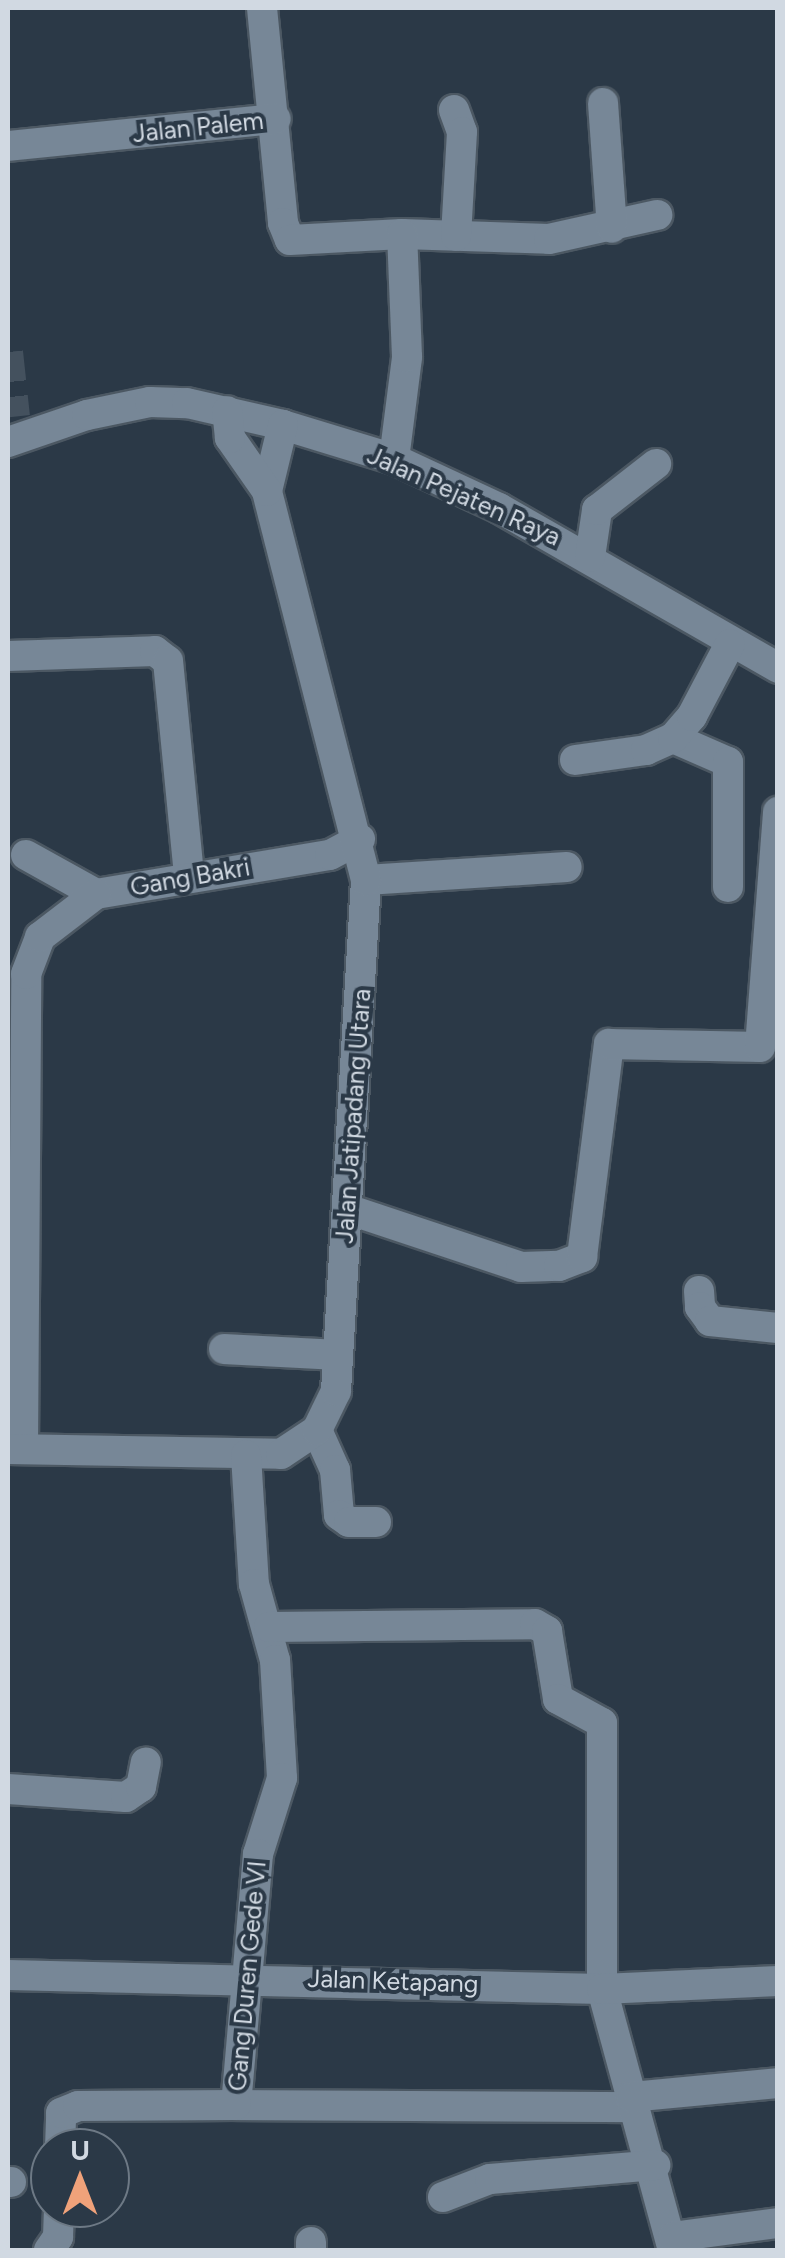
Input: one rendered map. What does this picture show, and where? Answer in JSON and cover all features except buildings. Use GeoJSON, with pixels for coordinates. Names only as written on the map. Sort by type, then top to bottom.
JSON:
{"type":"FeatureCollection","features":[{"type":"Feature","properties":{"kind":"street","name":"Jalan Palem"},"geometry":{"type":"LineString","coordinates":[[8,146],[276,119],[262,8]]}},
{"type":"Feature","properties":{"kind":"street"},"geometry":{"type":"LineString","coordinates":[[603,103],[612,228]]}},
{"type":"Feature","properties":{"kind":"street"},"geometry":{"type":"LineString","coordinates":[[454,110],[462,132],[456,236]]}},
{"type":"Feature","properties":{"kind":"street"},"geometry":{"type":"LineString","coordinates":[[276,119],[283,223],[290,240],[402,234],[549,239],[658,215]]}},
{"type":"Feature","properties":{"kind":"street"},"geometry":{"type":"LineString","coordinates":[[394,459],[407,358],[402,234]]}},
{"type":"Feature","properties":{"kind":"street","name":"Jalan Pejaten Raya"},"geometry":{"type":"LineString","coordinates":[[13,433],[121,406],[187,403],[283,424],[394,459],[590,558],[730,644],[778,668]]}},
{"type":"Feature","properties":{"kind":"street","name":"Jalan Jatipadang Utara"},"geometry":{"type":"LineString","coordinates":[[227,411],[230,438],[266,491],[360,839],[366,880],[336,1391],[317,1430]]}},
{"type":"Feature","properties":{"kind":"street","name":"Jalan Jatipadang Utara"},"geometry":{"type":"LineString","coordinates":[[266,491],[283,424]]}},
{"type":"Feature","properties":{"kind":"street"},"geometry":{"type":"LineString","coordinates":[[590,558],[600,505],[656,464]]}},
{"type":"Feature","properties":{"kind":"street"},"geometry":{"type":"LineString","coordinates":[[576,760],[646,750],[673,738],[692,716],[730,644]]}},
{"type":"Feature","properties":{"kind":"street"},"geometry":{"type":"LineString","coordinates":[[8,656],[155,651],[168,661],[189,874]]}},
{"type":"Feature","properties":{"kind":"street"},"geometry":{"type":"LineString","coordinates":[[673,738],[728,762],[728,888]]}},
{"type":"Feature","properties":{"kind":"street"},"geometry":{"type":"LineString","coordinates":[[347,1209],[521,1268],[579,1260],[586,1246],[608,1044],[659,1040],[760,1047],[778,812]]}},
{"type":"Feature","properties":{"kind":"street","name":"Gang Bakri"},"geometry":{"type":"LineString","coordinates":[[26,855],[96,894],[189,874],[330,855],[360,839]]}},
{"type":"Feature","properties":{"kind":"street"},"geometry":{"type":"LineString","coordinates":[[366,880],[568,866]]}},
{"type":"Feature","properties":{"kind":"street"},"geometry":{"type":"LineString","coordinates":[[96,894],[40,937],[26,974],[15,1449],[246,1455],[291,1451],[317,1430],[335,1470],[339,1516],[348,1522],[376,1522]]}},
{"type":"Feature","properties":{"kind":"street"},"geometry":{"type":"LineString","coordinates":[[699,1291],[700,1307],[710,1322],[778,1328]]}},
{"type":"Feature","properties":{"kind":"street"},"geometry":{"type":"LineString","coordinates":[[224,1350],[338,1355]]}},
{"type":"Feature","properties":{"kind":"street","name":"Gang Duren Gede VI"},"geometry":{"type":"LineString","coordinates":[[246,1455],[254,1584],[269,1627],[282,1778],[258,1854],[243,1976],[236,2105],[633,2102],[778,2084]]}},
{"type":"Feature","properties":{"kind":"street"},"geometry":{"type":"LineString","coordinates":[[269,1627],[544,1628],[558,1698],[598,1716],[603,1725],[602,1989],[655,2165],[673,2244],[778,2222]]}},
{"type":"Feature","properties":{"kind":"street"},"geometry":{"type":"LineString","coordinates":[[8,1789],[126,1797],[141,1787],[146,1762]]}},
{"type":"Feature","properties":{"kind":"street","name":"Jalan Ketapang"},"geometry":{"type":"LineString","coordinates":[[8,1975],[243,1976],[602,1989],[778,1980]]}},
{"type":"Feature","properties":{"kind":"street"},"geometry":{"type":"LineString","coordinates":[[61,2128],[61,2112],[78,2106],[236,2105]]}},
{"type":"Feature","properties":{"kind":"street"},"geometry":{"type":"LineString","coordinates":[[443,2197],[490,2179],[655,2165]]}},
{"type":"Feature","properties":{"kind":"tunnel"},"geometry":{"type":"LineString","coordinates":[[8,352],[15,417]]}}]}
